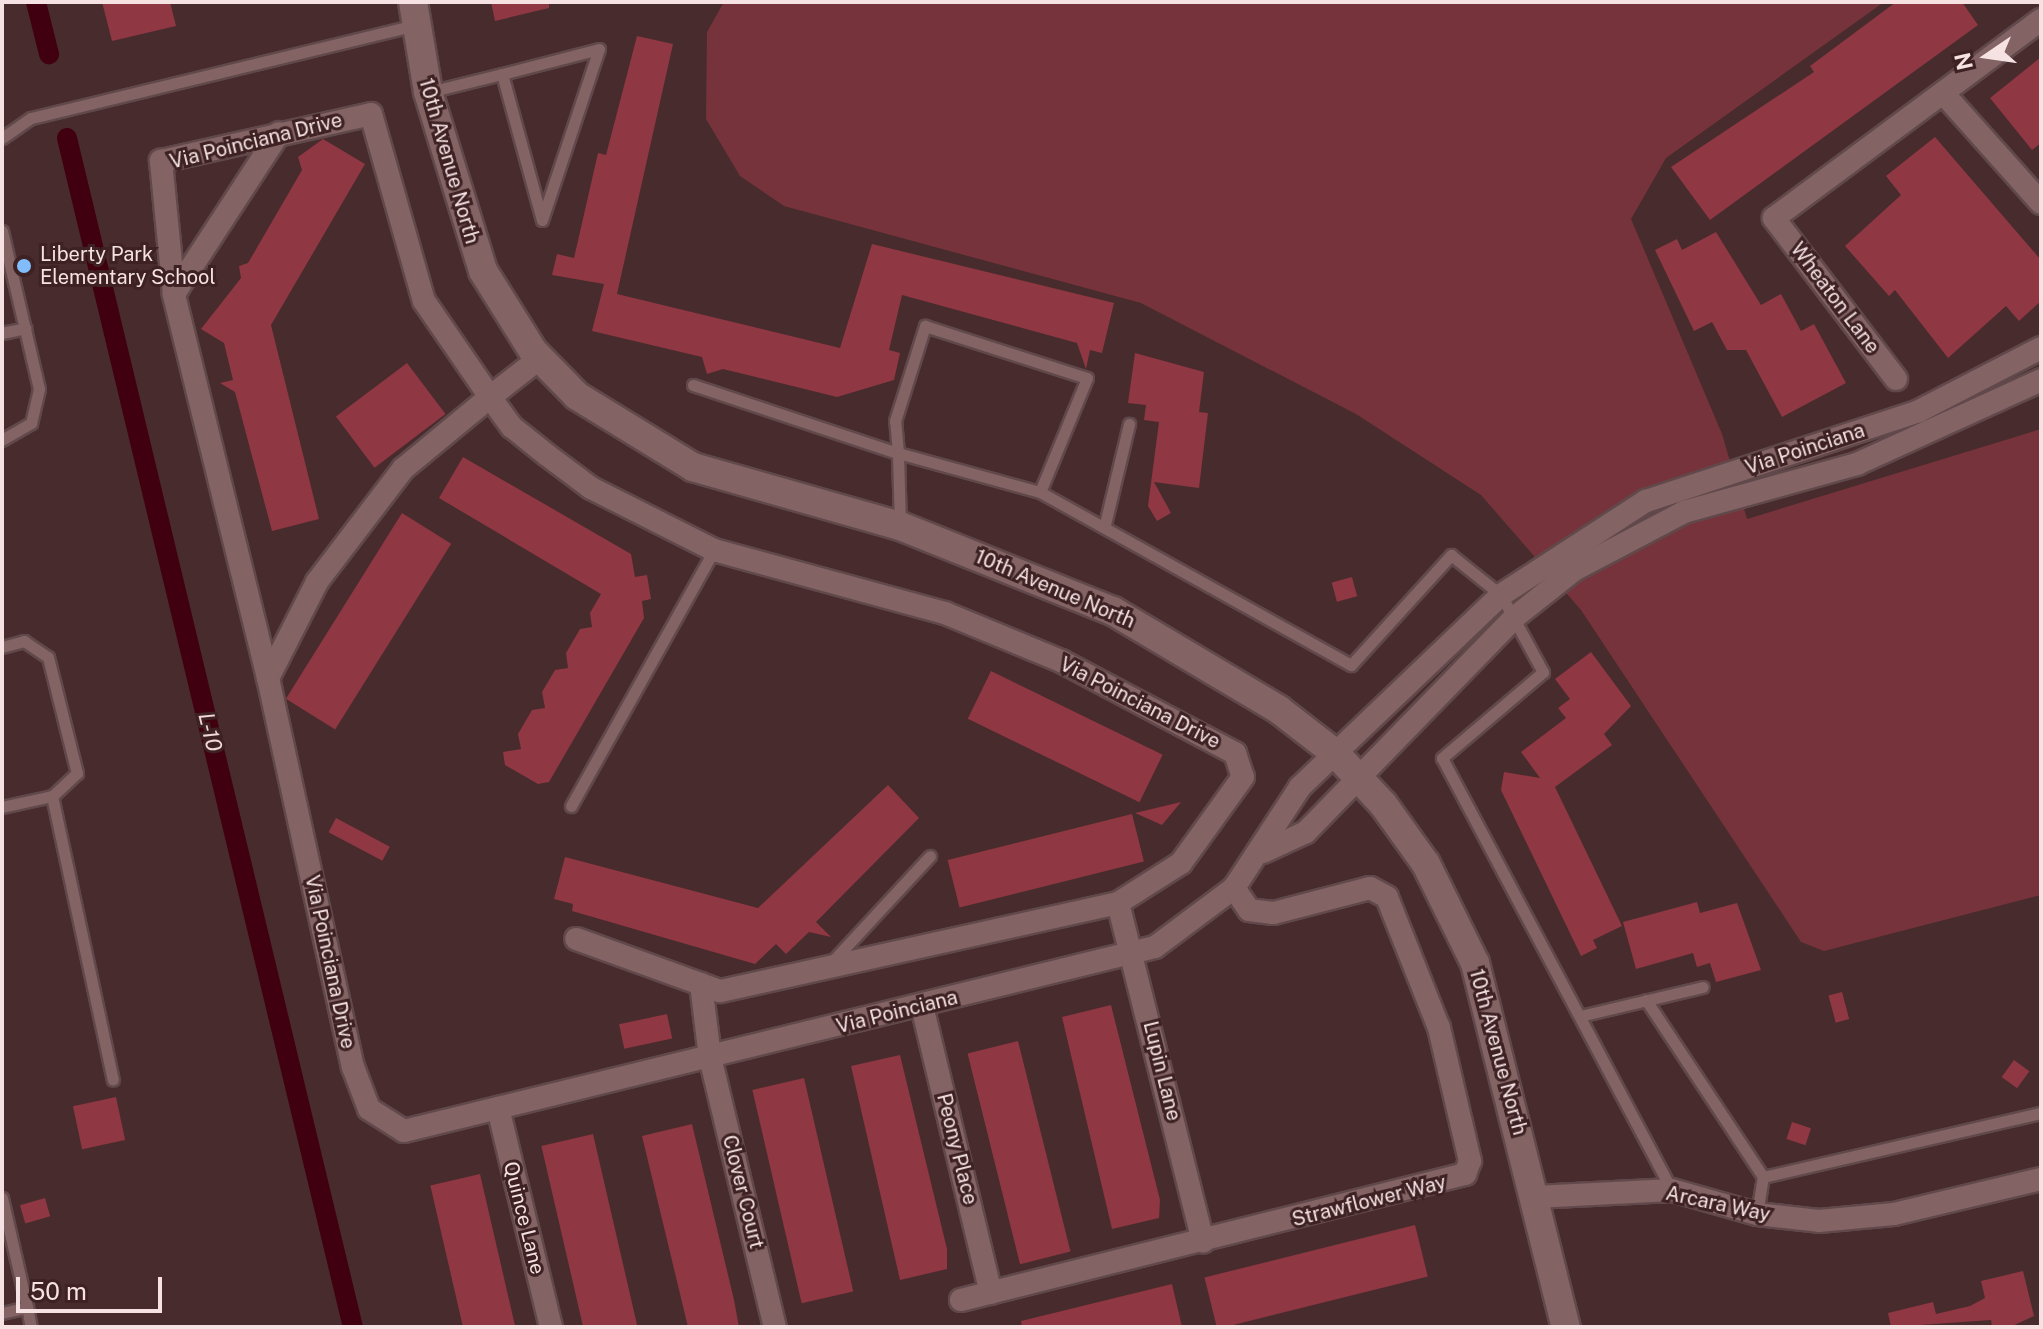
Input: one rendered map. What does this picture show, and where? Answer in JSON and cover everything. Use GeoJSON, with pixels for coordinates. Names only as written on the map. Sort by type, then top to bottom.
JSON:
{"type":"FeatureCollection","features":[{"type":"Feature","properties":{"kind":"street","name":"10th Avenue North"},"geometry":{"type":"LineString","coordinates":[[413,13],[428,92],[483,271],[540,358],[577,396],[650,447],[722,477],[900,526],[1041,578],[1167,639],[1336,754],[1358,778],[1426,864],[1475,963],[1566,1327]]}},
{"type":"Feature","properties":{"kind":"street"},"geometry":{"type":"LineString","coordinates":[[2041,20],[1943,93],[2041,203]]}},
{"type":"Feature","properties":{"kind":"street","name":"Wheaton Lane"},"geometry":{"type":"LineString","coordinates":[[1896,379],[1774,218],[1943,93]]}},
{"type":"Feature","properties":{"kind":"street","name":"Via Poinciana Drive"},"geometry":{"type":"LineString","coordinates":[[498,1108],[404,1131],[369,1109],[353,1067],[268,678],[174,294],[161,161],[371,114],[424,301],[512,427],[591,488],[714,550],[959,619],[1061,661],[1235,753],[1243,777],[1223,811],[1181,863],[1118,903],[821,973],[720,991],[576,939]]}},
{"type":"Feature","properties":{"kind":"street"},"geometry":{"type":"LineString","coordinates":[[174,294],[279,133]]}},
{"type":"Feature","properties":{"kind":"street","name":"Via Poinciana"},"geometry":{"type":"LineString","coordinates":[[1263,852],[1306,832],[1576,557],[1646,501],[1919,411],[2041,348]]}},
{"type":"Feature","properties":{"kind":"street"},"geometry":{"type":"LineString","coordinates":[[268,678],[317,582],[403,469],[540,358]]}},
{"type":"Feature","properties":{"kind":"street","name":"Via Poinciana"},"geometry":{"type":"LineString","coordinates":[[498,1108],[1134,955],[1181,934],[1234,888],[1263,852],[1300,787],[1501,595],[1576,557],[1684,512],[1857,464],[2041,380]]}},
{"type":"Feature","properties":{"kind":"street","name":"Strawflower Way"},"geometry":{"type":"LineString","coordinates":[[961,1300],[1453,1181],[1470,1161],[1419,963],[1387,897],[1370,888],[1273,913],[1249,910],[1234,888]]}},
{"type":"Feature","properties":{"kind":"street","name":"Lupin Lane"},"geometry":{"type":"LineString","coordinates":[[1118,903],[1134,955],[1203,1241]]}},
{"type":"Feature","properties":{"kind":"street"},"geometry":{"type":"LineString","coordinates":[[701,984],[710,1057]]}},
{"type":"Feature","properties":{"kind":"street","name":"Peony Place"},"geometry":{"type":"LineString","coordinates":[[922,1006],[991,1293]]}},
{"type":"Feature","properties":{"kind":"street","name":"Clover Court"},"geometry":{"type":"LineString","coordinates":[[710,1057],[775,1327]]}},
{"type":"Feature","properties":{"kind":"street","name":"Quince Lane"},"geometry":{"type":"LineString","coordinates":[[498,1108],[551,1327]]}},
{"type":"Feature","properties":{"kind":"street","name":"Arcara Way"},"geometry":{"type":"LineString","coordinates":[[1535,1197],[1672,1190],[1757,1214],[1864,1219],[2041,1179]]}},
{"type":"Feature","properties":{"kind":"lane"},"geometry":{"type":"LineString","coordinates":[[2,138],[31,118],[413,13]]}},
{"type":"Feature","properties":{"kind":"lane"},"geometry":{"type":"LineString","coordinates":[[428,92],[599,49],[542,220],[502,74]]}},
{"type":"Feature","properties":{"kind":"lane"},"geometry":{"type":"LineString","coordinates":[[2,231],[25,328],[37,407],[31,423],[2,440]]}},
{"type":"Feature","properties":{"kind":"lane"},"geometry":{"type":"LineString","coordinates":[[900,526],[895,421],[925,326],[1087,378],[1040,492]]}},
{"type":"Feature","properties":{"kind":"lane"},"geometry":{"type":"LineString","coordinates":[[2,333],[25,328]]}},
{"type":"Feature","properties":{"kind":"lane"},"geometry":{"type":"LineString","coordinates":[[693,385],[898,453],[1040,492],[1105,524],[1351,665],[1451,555],[1501,595],[1543,672],[1442,758],[1672,1190]]}},
{"type":"Feature","properties":{"kind":"lane"},"geometry":{"type":"LineString","coordinates":[[1105,524],[1129,424]]}},
{"type":"Feature","properties":{"kind":"lane"},"geometry":{"type":"LineString","coordinates":[[571,806],[714,550]]}},
{"type":"Feature","properties":{"kind":"lane"},"geometry":{"type":"LineString","coordinates":[[2,647],[24,641],[48,657],[77,773],[52,796],[2,807]]}},
{"type":"Feature","properties":{"kind":"lane"},"geometry":{"type":"LineString","coordinates":[[52,796],[113,1080]]}},
{"type":"Feature","properties":{"kind":"lane"},"geometry":{"type":"LineString","coordinates":[[821,973],[930,856]]}},
{"type":"Feature","properties":{"kind":"lane"},"geometry":{"type":"LineString","coordinates":[[1580,1016],[1703,987]]}},
{"type":"Feature","properties":{"kind":"lane"},"geometry":{"type":"LineString","coordinates":[[1646,1000],[1763,1177],[1757,1214]]}},
{"type":"Feature","properties":{"kind":"lane"},"geometry":{"type":"LineString","coordinates":[[1763,1177],[2041,1113]]}},
{"type":"Feature","properties":{"kind":"lane"},"geometry":{"type":"LineString","coordinates":[[2,1198],[31,1327]]}},
{"type":"Feature","properties":{"kind":"lane"},"geometry":{"type":"LineString","coordinates":[[2,1313],[27,1307]]}},
{"type":"Feature","properties":{"kind":"shaded area"},"geometry":{"type":"Polygon","coordinates":[[[724,2],[1884,2],[1666,158],[1631,219],[1722,434],[1747,519],[2041,429],[2041,895],[1824,951],[1801,942],[1581,610],[1481,495],[1356,414],[1141,303],[784,206],[740,176],[706,119],[707,32],[724,2]]]}},
{"type":"Feature","properties":{"kind":"building"},"geometry":{"type":"Polygon","coordinates":[[[102,2],[170,2],[176,26],[112,41],[102,2]]]}},
{"type":"Feature","properties":{"kind":"building"},"geometry":{"type":"Polygon","coordinates":[[[491,2],[549,2],[549,8],[495,21],[491,2]]]}},
{"type":"Feature","properties":{"kind":"building"},"geometry":{"type":"Polygon","coordinates":[[[1896,2],[1962,2],[1978,25],[1710,220],[1671,167],[1814,72],[1810,66],[1896,2]]]}},
{"type":"Feature","properties":{"kind":"building"},"geometry":{"type":"Polygon","coordinates":[[[637,36],[673,44],[617,294],[840,348],[872,244],[1114,303],[1102,353],[1090,350],[1086,369],[1077,343],[902,295],[889,350],[900,353],[894,380],[837,397],[723,369],[707,374],[702,357],[592,331],[604,284],[552,275],[557,254],[574,258],[598,153],[606,155],[637,36]]]}},
{"type":"Feature","properties":{"kind":"building"},"geometry":{"type":"Polygon","coordinates":[[[2041,57],[2041,143],[2032,150],[1990,98],[2041,57]]]}},
{"type":"Feature","properties":{"kind":"building"},"geometry":{"type":"Polygon","coordinates":[[[1935,137],[2041,260],[2041,301],[2019,321],[2006,306],[1948,358],[1895,290],[1889,296],[1845,246],[1901,195],[1886,176],[1935,137]]]}},
{"type":"Feature","properties":{"kind":"building"},"geometry":{"type":"Polygon","coordinates":[[[323,139],[365,164],[271,325],[319,519],[272,531],[235,392],[220,383],[233,380],[224,343],[201,329],[241,278],[239,266],[248,263],[302,170],[298,157],[323,139]]]}},
{"type":"Feature","properties":{"kind":"building"},"geometry":{"type":"Polygon","coordinates":[[[1716,232],[1761,305],[1781,294],[1801,331],[1814,324],[1846,383],[1782,417],[1746,350],[1727,350],[1712,322],[1694,331],[1655,250],[1677,239],[1682,250],[1716,232]]]}},
{"type":"Feature","properties":{"kind":"building"},"geometry":{"type":"Polygon","coordinates":[[[1135,353],[1204,372],[1199,412],[1208,413],[1199,488],[1154,482],[1171,513],[1157,521],[1148,506],[1159,422],[1144,420],[1146,405],[1128,403],[1135,353]]]}},
{"type":"Feature","properties":{"kind":"building"},"geometry":{"type":"Polygon","coordinates":[[[407,363],[446,414],[374,468],[336,417],[407,363]]]}},
{"type":"Feature","properties":{"kind":"building"},"geometry":{"type":"Polygon","coordinates":[[[463,457],[631,554],[635,577],[647,575],[651,599],[642,601],[644,618],[549,782],[538,784],[505,765],[503,752],[521,749],[518,734],[532,710],[545,708],[542,692],[555,670],[568,668],[566,653],[580,629],[592,627],[590,613],[601,594],[439,498],[463,457]]]}},
{"type":"Feature","properties":{"kind":"building"},"geometry":{"type":"Polygon","coordinates":[[[402,513],[451,544],[335,729],[286,699],[402,513]]]}},
{"type":"Feature","properties":{"kind":"building"},"geometry":{"type":"Polygon","coordinates":[[[1352,577],[1357,596],[1337,602],[1332,582],[1352,577]]]}},
{"type":"Feature","properties":{"kind":"building"},"geometry":{"type":"Polygon","coordinates":[[[1591,652],[1631,706],[1604,734],[1612,745],[1555,787],[1622,926],[1593,940],[1597,948],[1581,956],[1501,790],[1504,772],[1540,778],[1521,752],[1566,718],[1558,708],[1570,699],[1555,679],[1591,652]]]}},
{"type":"Feature","properties":{"kind":"building"},"geometry":{"type":"Polygon","coordinates":[[[991,671],[1163,755],[1139,802],[968,719],[991,671]]]}},
{"type":"Feature","properties":{"kind":"building"},"geometry":{"type":"Polygon","coordinates":[[[888,785],[919,818],[816,922],[831,937],[809,932],[786,954],[776,944],[755,964],[572,911],[573,904],[554,899],[565,857],[758,908],[888,785]]]}},
{"type":"Feature","properties":{"kind":"building"},"geometry":{"type":"Polygon","coordinates":[[[1181,802],[1162,825],[1135,813],[1181,802]]]}},
{"type":"Feature","properties":{"kind":"building"},"geometry":{"type":"Polygon","coordinates":[[[1132,814],[1144,862],[959,908],[948,860],[1132,814]]]}},
{"type":"Feature","properties":{"kind":"building"},"geometry":{"type":"Polygon","coordinates":[[[336,818],[390,847],[382,861],[328,832],[336,818]]]}},
{"type":"Feature","properties":{"kind":"building"},"geometry":{"type":"Polygon","coordinates":[[[1697,902],[1700,913],[1737,903],[1761,970],[1716,982],[1710,963],[1697,967],[1693,953],[1636,969],[1623,922],[1697,902]]]}},
{"type":"Feature","properties":{"kind":"building"},"geometry":{"type":"Polygon","coordinates":[[[1842,992],[1849,1019],[1836,1023],[1828,996],[1842,992]]]}},
{"type":"Feature","properties":{"kind":"building"},"geometry":{"type":"Polygon","coordinates":[[[1111,1005],[1160,1200],[1159,1218],[1112,1229],[1062,1017],[1111,1005]]]}},
{"type":"Feature","properties":{"kind":"building"},"geometry":{"type":"Polygon","coordinates":[[[667,1014],[672,1038],[624,1049],[619,1024],[667,1014]]]}},
{"type":"Feature","properties":{"kind":"building"},"geometry":{"type":"Polygon","coordinates":[[[1018,1041],[1070,1252],[1020,1264],[968,1054],[1018,1041]]]}},
{"type":"Feature","properties":{"kind":"building"},"geometry":{"type":"Polygon","coordinates":[[[900,1055],[947,1249],[947,1269],[900,1280],[851,1066],[900,1055]]]}},
{"type":"Feature","properties":{"kind":"building"},"geometry":{"type":"Polygon","coordinates":[[[2014,1060],[2029,1071],[2017,1088],[2002,1077],[2014,1060]]]}},
{"type":"Feature","properties":{"kind":"building"},"geometry":{"type":"Polygon","coordinates":[[[804,1078],[853,1291],[802,1303],[752,1090],[804,1078]]]}},
{"type":"Feature","properties":{"kind":"building"},"geometry":{"type":"Polygon","coordinates":[[[116,1097],[125,1140],[82,1149],[73,1106],[116,1097]]]}},
{"type":"Feature","properties":{"kind":"building"},"geometry":{"type":"Polygon","coordinates":[[[1792,1122],[1811,1128],[1805,1145],[1786,1139],[1792,1122]]]}},
{"type":"Feature","properties":{"kind":"building"},"geometry":{"type":"Polygon","coordinates":[[[692,1124],[739,1327],[688,1327],[642,1136],[692,1124]]]}},
{"type":"Feature","properties":{"kind":"building"},"geometry":{"type":"Polygon","coordinates":[[[593,1134],[638,1327],[583,1327],[541,1146],[593,1134]]]}},
{"type":"Feature","properties":{"kind":"building"},"geometry":{"type":"Polygon","coordinates":[[[480,1174],[515,1327],[463,1327],[430,1185],[480,1174]]]}},
{"type":"Feature","properties":{"kind":"building"},"geometry":{"type":"Polygon","coordinates":[[[45,1198],[50,1216],[25,1223],[20,1205],[45,1198]]]}},
{"type":"Feature","properties":{"kind":"building"},"geometry":{"type":"Polygon","coordinates":[[[1415,1225],[1428,1276],[1225,1327],[1217,1327],[1204,1277],[1415,1225]]]}},
{"type":"Feature","properties":{"kind":"building"},"geometry":{"type":"Polygon","coordinates":[[[2023,1271],[2034,1316],[2010,1327],[1992,1327],[1991,1320],[1891,1327],[1888,1313],[1933,1302],[1936,1314],[1970,1306],[1985,1298],[1981,1281],[2023,1271]]]}},
{"type":"Feature","properties":{"kind":"building"},"geometry":{"type":"Polygon","coordinates":[[[1172,1284],[1182,1327],[1022,1327],[1021,1321],[1172,1284]]]}},
{"type":"Feature","properties":{"kind":"waterway","name":"L-10"},"geometry":{"type":"LineString","coordinates":[[36,2],[49,54]]}},
{"type":"Feature","properties":{"kind":"waterway","name":"L-10"},"geometry":{"type":"LineString","coordinates":[[67,138],[353,1327]]}},
{"type":"Feature","properties":{"kind":"place","name":"Liberty Park Elementary School"},"geometry":{"type":"Point","coordinates":[24,266]}}]}
